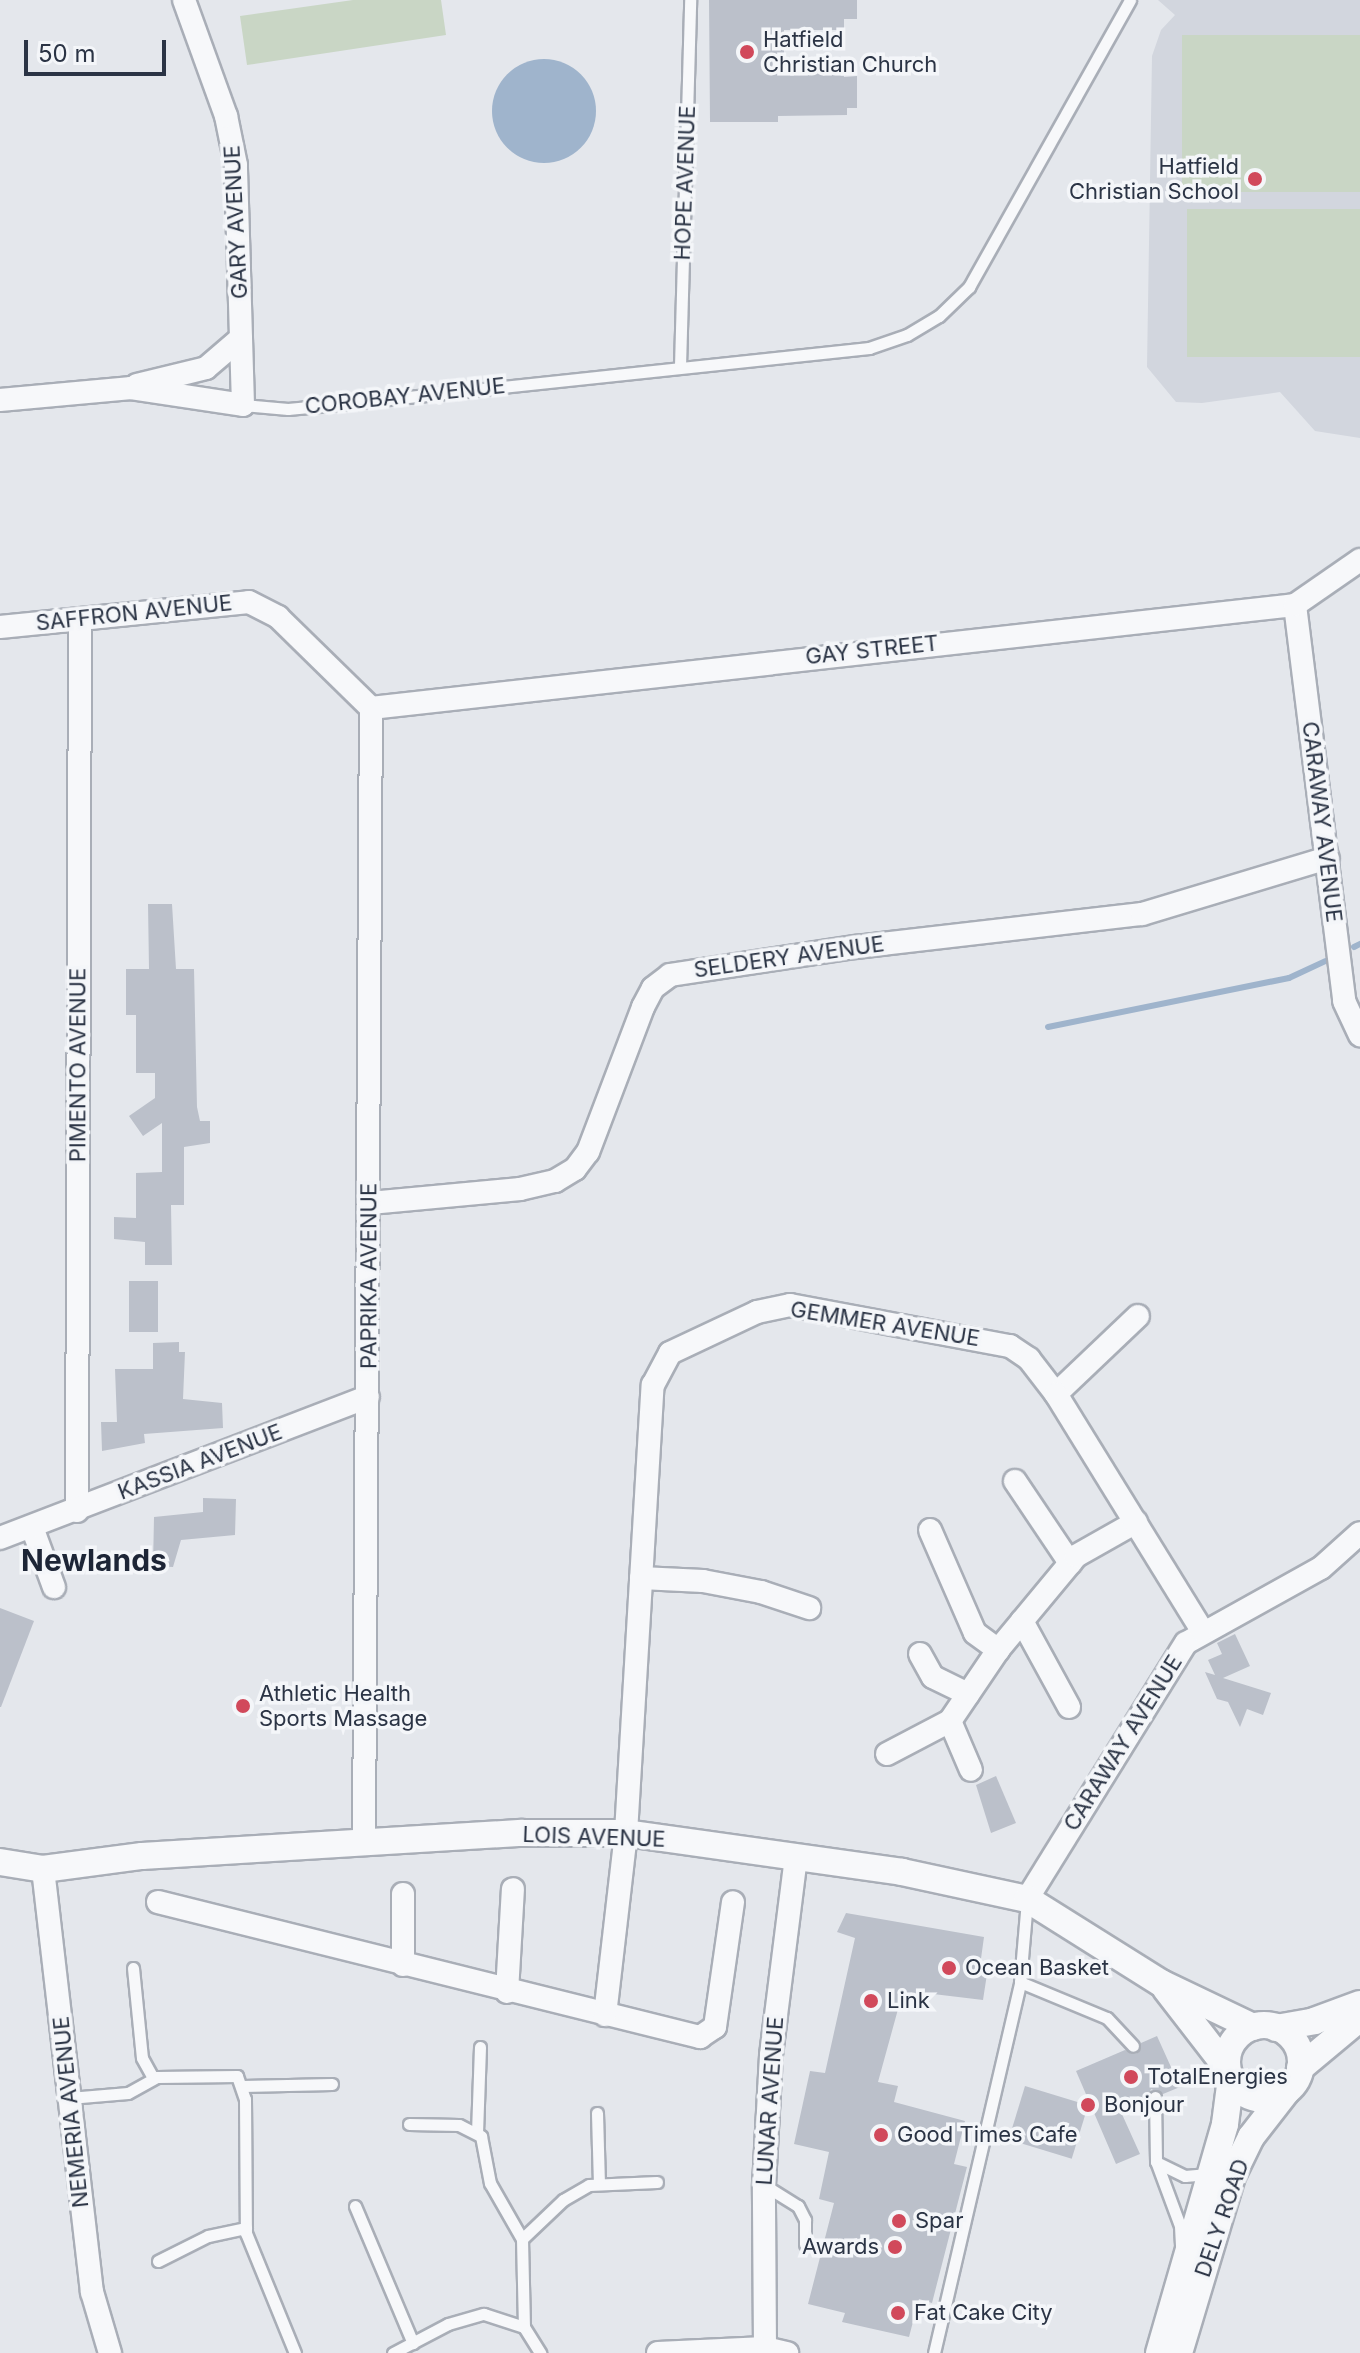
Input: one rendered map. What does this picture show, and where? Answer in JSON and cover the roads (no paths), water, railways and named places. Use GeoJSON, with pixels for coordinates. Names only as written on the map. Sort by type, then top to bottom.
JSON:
{"type":"FeatureCollection","features":[{"type":"Feature","properties":{"kind":"street","name":"GARY AVENUE"},"geometry":{"type":"LineString","coordinates":[[184,0],[226,116],[236,165],[243,405]]}},
{"type":"Feature","properties":{"kind":"street","name":"COROBAY AVENUE"},"geometry":{"type":"LineString","coordinates":[[0,400],[131,388],[206,368],[241,338]]}},
{"type":"Feature","properties":{"kind":"street","name":"COROBAY AVENUE"},"geometry":{"type":"LineString","coordinates":[[131,388],[243,405]]}},
{"type":"Feature","properties":{"kind":"street","name":"GAY STREET"},"geometry":{"type":"LineString","coordinates":[[371,708],[1295,605],[1360,560]]}},
{"type":"Feature","properties":{"kind":"street","name":"SAFFRON AVENUE"},"geometry":{"type":"LineString","coordinates":[[0,627],[241,601],[259,605],[278,617],[371,708]]}},
{"type":"Feature","properties":{"kind":"street","name":"CARAWAY AVENUE"},"geometry":{"type":"LineString","coordinates":[[1295,605],[1344,1001],[1360,1035]]}},
{"type":"Feature","properties":{"kind":"street","name":"PIMENTO AVENUE"},"geometry":{"type":"LineString","coordinates":[[77,1511],[80,619]]}},
{"type":"Feature","properties":{"kind":"street","name":"PAPRIKA AVENUE"},"geometry":{"type":"LineString","coordinates":[[364,1844],[371,708]]}},
{"type":"Feature","properties":{"kind":"street","name":"SELDERY AVENUE"},"geometry":{"type":"LineString","coordinates":[[370,1203],[520,1189],[555,1181],[575,1169],[588,1152],[643,1007],[653,988],[670,975],[856,947],[1142,914],[1328,858]]}},
{"type":"Feature","properties":{"kind":"street","name":"GEMMER AVENUE"},"geometry":{"type":"LineString","coordinates":[[605,2015],[626,1833],[641,1578],[659,1366],[670,1353],[757,1312],[790,1305],[815,1307],[1010,1346],[1029,1359],[1056,1394],[1202,1630]]}},
{"type":"Feature","properties":{"kind":"street"},"geometry":{"type":"LineString","coordinates":[[1056,1394],[1138,1316]]}},
{"type":"Feature","properties":{"kind":"street","name":"KASSIA AVENUE"},"geometry":{"type":"LineString","coordinates":[[0,1538],[368,1397]]}},
{"type":"Feature","properties":{"kind":"street"},"geometry":{"type":"LineString","coordinates":[[1015,1481],[1070,1563]]}},
{"type":"Feature","properties":{"kind":"street"},"geometry":{"type":"LineString","coordinates":[[887,1754],[950,1721],[998,1650],[1070,1563],[1136,1522]]}},
{"type":"Feature","properties":{"kind":"street"},"geometry":{"type":"LineString","coordinates":[[32,1527],[54,1587]]}},
{"type":"Feature","properties":{"kind":"street"},"geometry":{"type":"LineString","coordinates":[[930,1530],[975,1633],[998,1650]]}},
{"type":"Feature","properties":{"kind":"street","name":"CARAWAY AVENUE"},"geometry":{"type":"LineString","coordinates":[[1027,1899],[1180,1651],[1202,1630],[1321,1568],[1360,1533]]}},
{"type":"Feature","properties":{"kind":"street"},"geometry":{"type":"LineString","coordinates":[[641,1578],[718,1584],[809,1608]]}},
{"type":"Feature","properties":{"kind":"street"},"geometry":{"type":"LineString","coordinates":[[1022,1621],[1069,1707]]}},
{"type":"Feature","properties":{"kind":"street"},"geometry":{"type":"LineString","coordinates":[[920,1654],[933,1677],[968,1694]]}},
{"type":"Feature","properties":{"kind":"street"},"geometry":{"type":"LineString","coordinates":[[950,1721],[971,1770]]}},
{"type":"Feature","properties":{"kind":"street","name":"LOIS AVENUE"},"geometry":{"type":"LineString","coordinates":[[0,1862],[43,1869],[142,1856],[522,1833],[626,1833],[974,1884],[1027,1899],[1161,1983],[1265,2027]]}},
{"type":"Feature","properties":{"kind":"street","name":"LUNAR AVENUE"},"geometry":{"type":"LineString","coordinates":[[776,2351],[764,2185],[771,2055],[796,1856]]}},
{"type":"Feature","properties":{"kind":"street","name":"NEMERIA AVENUE"},"geometry":{"type":"LineString","coordinates":[[43,1869],[92,2292],[110,2353]]}},
{"type":"Feature","properties":{"kind":"street"},"geometry":{"type":"LineString","coordinates":[[507,1992],[513,1889]]}},
{"type":"Feature","properties":{"kind":"street"},"geometry":{"type":"LineString","coordinates":[[403,1894],[403,1965]]}},
{"type":"Feature","properties":{"kind":"street"},"geometry":{"type":"LineString","coordinates":[[158,1902],[507,1992],[700,2037],[710,2033],[733,1902]]}},
{"type":"Feature","properties":{"kind":"street","name":"LOIS AVENUE"},"geometry":{"type":"LineString","coordinates":[[1161,1983],[1229,2073]]}},
{"type":"Feature","properties":{"kind":"street"},"geometry":{"type":"LineString","coordinates":[[1360,2004],[1314,2021],[1265,2027],[1233,2042],[1229,2073],[1255,2098],[1286,2092],[1300,2068],[1360,2018]]}},
{"type":"Feature","properties":{"kind":"street"},"geometry":{"type":"LineString","coordinates":[[1265,2027],[1298,2048],[1300,2068]]}},
{"type":"Feature","properties":{"kind":"street","name":"DELY ROAD"},"geometry":{"type":"LineString","coordinates":[[1159,2353],[1208,2174],[1225,2124],[1229,2073]]}},
{"type":"Feature","properties":{"kind":"street","name":"DELY ROAD"},"geometry":{"type":"LineString","coordinates":[[1179,2353],[1232,2176],[1251,2137],[1286,2092]]}},
{"type":"Feature","properties":{"kind":"street"},"geometry":{"type":"LineString","coordinates":[[658,2353],[776,2351]]}},
{"type":"Feature","properties":{"kind":"lane","name":"HOPE AVENUE"},"geometry":{"type":"LineString","coordinates":[[680,366],[690,0]]}},
{"type":"Feature","properties":{"kind":"lane","name":"COROBAY AVENUE"},"geometry":{"type":"LineString","coordinates":[[243,405],[288,409],[869,348],[939,316],[969,287],[1130,0]]}},
{"type":"Feature","properties":{"kind":"lane"},"geometry":{"type":"LineString","coordinates":[[934,2353],[1020,1982],[1027,1899]]}},
{"type":"Feature","properties":{"kind":"lane"},"geometry":{"type":"LineString","coordinates":[[133,1968],[142,2058],[153,2078]]}},
{"type":"Feature","properties":{"kind":"lane"},"geometry":{"type":"LineString","coordinates":[[1020,1982],[1107,2018],[1133,2046]]}},
{"type":"Feature","properties":{"kind":"lane"},"geometry":{"type":"LineString","coordinates":[[477,2133],[480,2047]]}},
{"type":"Feature","properties":{"kind":"lane"},"geometry":{"type":"LineString","coordinates":[[69,2098],[128,2093],[153,2078],[229,2072],[243,2086],[246,2228],[295,2353]]}},
{"type":"Feature","properties":{"kind":"lane"},"geometry":{"type":"LineString","coordinates":[[243,2086],[332,2084]]}},
{"type":"Feature","properties":{"kind":"lane"},"geometry":{"type":"LineString","coordinates":[[1155,2097],[1156,2161],[1180,2226],[1175,2292]]}},
{"type":"Feature","properties":{"kind":"lane"},"geometry":{"type":"LineString","coordinates":[[597,2113],[599,2183]]}},
{"type":"Feature","properties":{"kind":"lane"},"geometry":{"type":"LineString","coordinates":[[409,2124],[459,2125],[477,2133],[483,2141],[490,2183],[522,2239],[524,2327],[540,2353]]}},
{"type":"Feature","properties":{"kind":"lane"},"geometry":{"type":"LineString","coordinates":[[1156,2161],[1185,2176],[1208,2174]]}},
{"type":"Feature","properties":{"kind":"lane"},"geometry":{"type":"LineString","coordinates":[[522,2239],[563,2200],[599,2183],[657,2182]]}},
{"type":"Feature","properties":{"kind":"lane"},"geometry":{"type":"LineString","coordinates":[[764,2185],[798,2206],[805,2220],[805,2244]]}},
{"type":"Feature","properties":{"kind":"lane"},"geometry":{"type":"LineString","coordinates":[[355,2206],[413,2343]]}},
{"type":"Feature","properties":{"kind":"lane"},"geometry":{"type":"LineString","coordinates":[[158,2261],[208,2236],[246,2228]]}},
{"type":"Feature","properties":{"kind":"lane"},"geometry":{"type":"LineString","coordinates":[[393,2353],[448,2324],[484,2314],[524,2327]]}},
{"type":"Feature","properties":{"kind":"water"},"geometry":{"type":"Polygon","coordinates":[[[544,59],[564,63],[581,74],[592,91],[596,111],[592,131],[581,148],[564,159],[544,163],[524,159],[507,148],[496,131],[492,111],[496,91],[507,74],[524,63],[544,59]]]}},
{"type":"Feature","properties":{"kind":"waterway"},"geometry":{"type":"LineString","coordinates":[[1354,947],[1360,944]]}},
{"type":"Feature","properties":{"kind":"waterway"},"geometry":{"type":"LineString","coordinates":[[1048,1027],[1289,978],[1325,961]]}},
{"type":"Feature","properties":{"kind":"place","name":"Hatfield Christian Church"},"geometry":{"type":"Point","coordinates":[747,52]}},
{"type":"Feature","properties":{"kind":"place","name":"Hatfield Christian School"},"geometry":{"type":"Point","coordinates":[1255,179]}},
{"type":"Feature","properties":{"kind":"place","name":"Athletic Health Sports Massage"},"geometry":{"type":"Point","coordinates":[243,1706]}},
{"type":"Feature","properties":{"kind":"place","name":"Ocean Basket"},"geometry":{"type":"Point","coordinates":[949,1968]}},
{"type":"Feature","properties":{"kind":"place","name":"Link"},"geometry":{"type":"Point","coordinates":[871,2001]}},
{"type":"Feature","properties":{"kind":"place","name":"TotalEnergies"},"geometry":{"type":"Point","coordinates":[1131,2077]}},
{"type":"Feature","properties":{"kind":"place","name":"Bonjour"},"geometry":{"type":"Point","coordinates":[1088,2105]}},
{"type":"Feature","properties":{"kind":"place","name":"Good Times Cafe"},"geometry":{"type":"Point","coordinates":[881,2135]}},
{"type":"Feature","properties":{"kind":"place","name":"Spar"},"geometry":{"type":"Point","coordinates":[899,2221]}},
{"type":"Feature","properties":{"kind":"place","name":"Awards"},"geometry":{"type":"Point","coordinates":[895,2247]}},
{"type":"Feature","properties":{"kind":"place","name":"Fat Cake City"},"geometry":{"type":"Point","coordinates":[898,2313]}},
{"type":"Feature","properties":{"kind":"district","name":"Newlands"},"geometry":{"type":"Point","coordinates":[94,1560]}}]}
